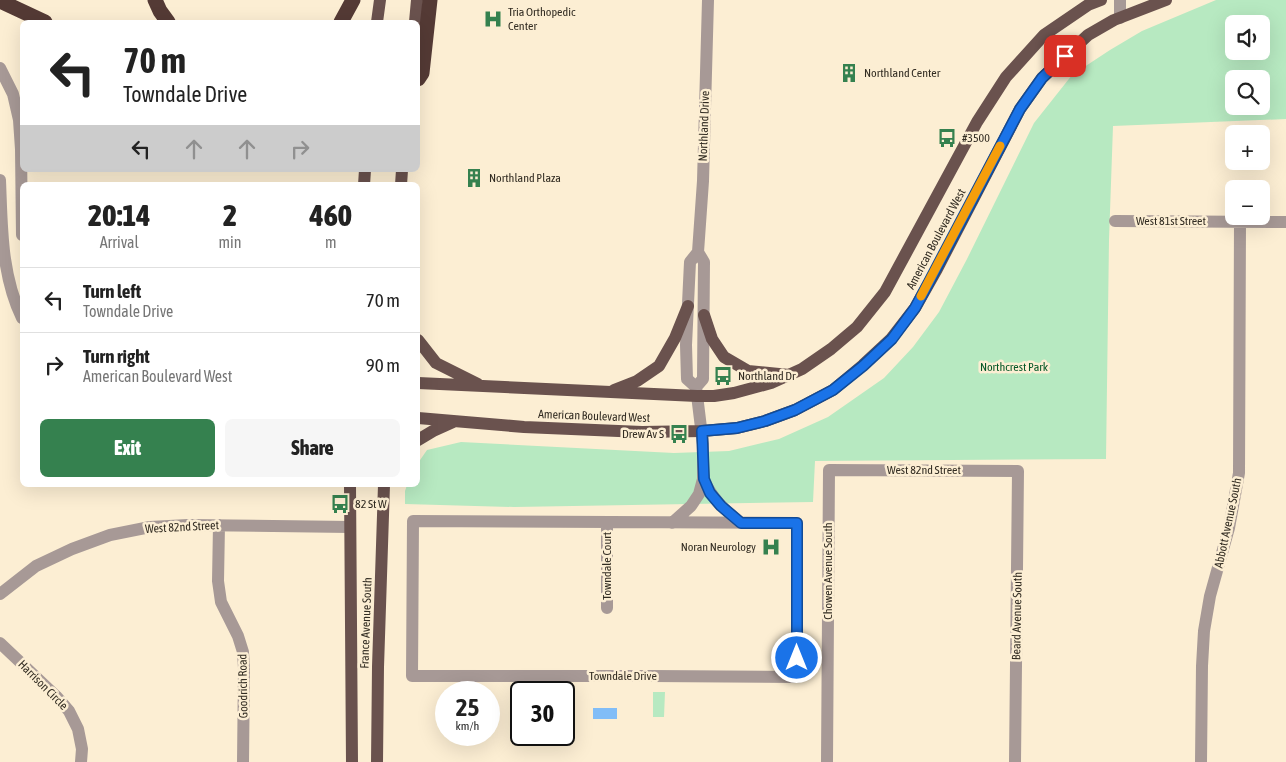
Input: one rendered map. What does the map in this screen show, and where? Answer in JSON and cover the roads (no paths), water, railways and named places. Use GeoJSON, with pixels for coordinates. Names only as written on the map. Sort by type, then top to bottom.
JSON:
{"type":"FeatureCollection","features":[{"type":"Feature","properties":{"kind":"highway"},"geometry":{"type":"LineString","coordinates":[[155,0],[167,20]]}},
{"type":"Feature","properties":{"kind":"highway"},"geometry":{"type":"LineString","coordinates":[[341,20],[352,0]]}},
{"type":"Feature","properties":{"kind":"highway"},"geometry":{"type":"LineString","coordinates":[[420,76],[422,73],[430,0]]}},
{"type":"Feature","properties":{"kind":"highway"},"geometry":{"type":"LineString","coordinates":[[0,1],[41,20]]}},
{"type":"Feature","properties":{"kind":"main road"},"geometry":{"type":"LineString","coordinates":[[377,20],[380,0]]}},
{"type":"Feature","properties":{"kind":"main road"},"geometry":{"type":"LineString","coordinates":[[415,20],[417,0]]}},
{"type":"Feature","properties":{"kind":"main road","name":"American Boulevard West"},"geometry":{"type":"LineString","coordinates":[[420,383],[608,392],[697,392],[716,396],[771,384],[802,368],[831,349],[857,327],[886,292],[977,122],[1006,77],[1044,35],[1088,5],[1100,0]]}},
{"type":"Feature","properties":{"kind":"main road","name":"American Boulevard West"},"geometry":{"type":"LineString","coordinates":[[420,418],[524,427],[642,432],[702,431],[737,428],[765,421],[795,410],[833,390],[892,339],[915,308],[1020,109],[1036,86],[1048,72],[1088,35],[1120,18],[1166,0]]}},
{"type":"Feature","properties":{"kind":"main road"},"geometry":{"type":"LineString","coordinates":[[608,392],[637,381],[659,366],[675,338],[688,306]]}},
{"type":"Feature","properties":{"kind":"main road"},"geometry":{"type":"LineString","coordinates":[[704,316],[712,339],[724,358],[748,371],[789,375]]}},
{"type":"Feature","properties":{"kind":"main road"},"geometry":{"type":"LineString","coordinates":[[420,343],[436,363],[483,386]]}},
{"type":"Feature","properties":{"kind":"main road"},"geometry":{"type":"LineString","coordinates":[[420,439],[453,422]]}},
{"type":"Feature","properties":{"kind":"main road","name":"France Avenue South"},"geometry":{"type":"LineString","coordinates":[[350,487],[352,762]]}},
{"type":"Feature","properties":{"kind":"main road","name":"France Avenue South"},"geometry":{"type":"LineString","coordinates":[[377,762],[384,487]]}},
{"type":"Feature","properties":{"kind":"main road"},"geometry":{"type":"LineString","coordinates":[[384,501],[388,487]]}},
{"type":"Feature","properties":{"kind":"street","name":"Northland Drive"},"geometry":{"type":"LineString","coordinates":[[702,431],[697,392],[688,379],[686,345],[690,262],[698,252],[703,181],[708,0]]}},
{"type":"Feature","properties":{"kind":"street"},"geometry":{"type":"LineString","coordinates":[[1120,0],[1120,18]]}},
{"type":"Feature","properties":{"kind":"street"},"geometry":{"type":"LineString","coordinates":[[0,68],[13,94],[20,134]]}},
{"type":"Feature","properties":{"kind":"street"},"geometry":{"type":"LineString","coordinates":[[0,180],[4,253],[8,278],[20,313]]}},
{"type":"Feature","properties":{"kind":"street"},"geometry":{"type":"LineString","coordinates":[[2,220],[20,218]]}},
{"type":"Feature","properties":{"kind":"street","name":"West 81st Street"},"geometry":{"type":"LineString","coordinates":[[1115,221],[1225,222]]}},
{"type":"Feature","properties":{"kind":"street","name":"West 81st Street"},"geometry":{"type":"LineString","coordinates":[[1270,222],[1286,222]]}},
{"type":"Feature","properties":{"kind":"street","name":"Abbott Avenue South"},"geometry":{"type":"LineString","coordinates":[[1201,762],[1204,631],[1210,596],[1229,528],[1239,473],[1240,225]]}},
{"type":"Feature","properties":{"kind":"street","name":"Northland Drive"},"geometry":{"type":"LineString","coordinates":[[697,392],[703,379],[704,316],[704,262],[698,252]]}},
{"type":"Feature","properties":{"kind":"street"},"geometry":{"type":"LineString","coordinates":[[702,431],[704,479],[710,493],[721,506],[741,523]]}},
{"type":"Feature","properties":{"kind":"street","name":"West 82nd Street"},"geometry":{"type":"LineString","coordinates":[[829,470],[1018,471]]}},
{"type":"Feature","properties":{"kind":"street","name":"Chowen Avenue South"},"geometry":{"type":"LineString","coordinates":[[827,762],[829,470]]}},
{"type":"Feature","properties":{"kind":"street","name":"Beard Avenue South"},"geometry":{"type":"LineString","coordinates":[[1015,762],[1018,471]]}},
{"type":"Feature","properties":{"kind":"street"},"geometry":{"type":"LineString","coordinates":[[672,523],[691,506],[699,494],[704,479]]}},
{"type":"Feature","properties":{"kind":"street","name":"Towndale Drive"},"geometry":{"type":"LineString","coordinates":[[413,521],[607,523],[797,523],[797,678],[412,676],[413,521]]}},
{"type":"Feature","properties":{"kind":"street","name":"Towndale Court"},"geometry":{"type":"LineString","coordinates":[[607,523],[607,608]]}},
{"type":"Feature","properties":{"kind":"street","name":"West 82nd Street"},"geometry":{"type":"LineString","coordinates":[[0,594],[36,566],[72,549],[110,535],[150,527],[219,525],[350,527]]}},
{"type":"Feature","properties":{"kind":"street","name":"Goodrich Road"},"geometry":{"type":"LineString","coordinates":[[219,525],[218,581],[221,602],[238,636],[243,652],[243,762]]}},
{"type":"Feature","properties":{"kind":"street","name":"Harrison Circle"},"geometry":{"type":"LineString","coordinates":[[0,643],[56,696],[69,711],[78,729],[82,749],[81,762]]}},
{"type":"Feature","properties":{"kind":"water"},"geometry":{"type":"Polygon","coordinates":[[[593,708],[617,708],[617,719],[593,719],[593,708]]]}},
{"type":"Feature","properties":{"kind":"place","name":"Tria Orthopedic Center"},"geometry":{"type":"Point","coordinates":[493,19]}},
{"type":"Feature","properties":{"kind":"place","name":"Northland Center"},"geometry":{"type":"Point","coordinates":[849,73]}},
{"type":"Feature","properties":{"kind":"place","name":"#3500"},"geometry":{"type":"Point","coordinates":[947,138]}},
{"type":"Feature","properties":{"kind":"place","name":"Northland Plaza"},"geometry":{"type":"Point","coordinates":[474,178]}},
{"type":"Feature","properties":{"kind":"place","name":"Northland Dr"},"geometry":{"type":"Point","coordinates":[723,376]}},
{"type":"Feature","properties":{"kind":"place","name":"Drew Av S"},"geometry":{"type":"Point","coordinates":[679,434]}},
{"type":"Feature","properties":{"kind":"place","name":"82 St W"},"geometry":{"type":"Point","coordinates":[340,504]}},
{"type":"Feature","properties":{"kind":"place","name":"Noran Neurology"},"geometry":{"type":"Point","coordinates":[771,547]}},
{"type":"Feature","properties":{"kind":"park label","name":"Northcrest Park"},"geometry":{"type":"Point","coordinates":[1014,367]}}]}
